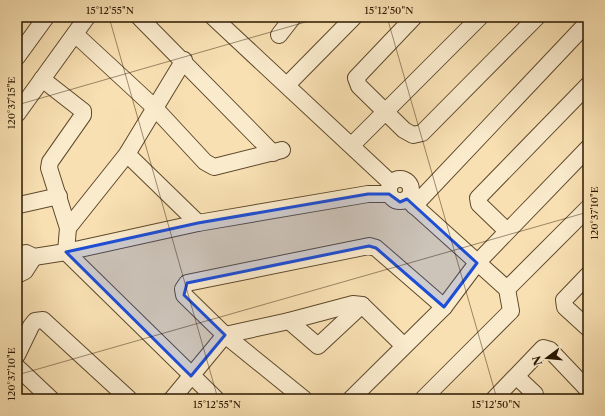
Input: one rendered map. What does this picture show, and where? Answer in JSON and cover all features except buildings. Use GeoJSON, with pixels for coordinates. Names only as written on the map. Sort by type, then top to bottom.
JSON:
{"type":"FeatureCollection","features":[{"type":"Feature","properties":{"kind":"street"},"geometry":{"type":"LineString","coordinates":[[17,57],[46,17]]}},
{"type":"Feature","properties":{"kind":"street"},"geometry":{"type":"LineString","coordinates":[[17,114],[87,17]]}},
{"type":"Feature","properties":{"kind":"street"},"geometry":{"type":"LineString","coordinates":[[75,34],[154,107],[206,162],[214,167],[277,152],[139,17]]}},
{"type":"Feature","properties":{"kind":"street"},"geometry":{"type":"LineString","coordinates":[[213,17],[352,145],[390,188]]}},
{"type":"Feature","properties":{"kind":"street"},"geometry":{"type":"LineString","coordinates":[[414,17],[356,78],[359,86],[404,130],[413,135],[422,134],[537,17]]}},
{"type":"Feature","properties":{"kind":"street"},"geometry":{"type":"LineString","coordinates":[[352,145],[480,17]]}},
{"type":"Feature","properties":{"kind":"street"},"geometry":{"type":"LineString","coordinates":[[287,85],[347,19]]}},
{"type":"Feature","properties":{"kind":"street"},"geometry":{"type":"LineString","coordinates":[[411,202],[588,22]]}},
{"type":"Feature","properties":{"kind":"street"},"geometry":{"type":"LineString","coordinates":[[68,228],[126,154],[184,60]]}},
{"type":"Feature","properties":{"kind":"street"},"geometry":{"type":"LineString","coordinates":[[42,79],[83,111],[83,115],[50,162],[49,168],[68,228],[66,252],[216,399]]}},
{"type":"Feature","properties":{"kind":"street"},"geometry":{"type":"LineString","coordinates":[[507,231],[479,204],[478,198],[588,85]]}},
{"type":"Feature","properties":{"kind":"street"},"geometry":{"type":"LineString","coordinates":[[351,399],[403,345],[444,307],[477,263],[588,148]]}},
{"type":"Feature","properties":{"kind":"street"},"geometry":{"type":"LineString","coordinates":[[126,154],[198,223]]}},
{"type":"Feature","properties":{"kind":"street"},"geometry":{"type":"LineString","coordinates":[[17,254],[26,253],[34,257],[66,252],[198,223],[368,194],[390,188],[397,179],[408,182],[411,193],[411,202],[507,289],[511,311],[424,399]]}},
{"type":"Feature","properties":{"kind":"street"},"geometry":{"type":"LineString","coordinates":[[17,204],[59,196]]}},
{"type":"Feature","properties":{"kind":"street"},"geometry":{"type":"LineString","coordinates":[[507,289],[588,208]]}},
{"type":"Feature","properties":{"kind":"street"},"geometry":{"type":"LineString","coordinates":[[304,399],[225,335],[184,295],[183,289],[187,283],[369,246],[376,248],[444,307]]}},
{"type":"Feature","properties":{"kind":"street"},"geometry":{"type":"LineString","coordinates":[[17,275],[25,271],[34,257]]}},
{"type":"Feature","properties":{"kind":"street"},"geometry":{"type":"LineString","coordinates":[[588,276],[564,300],[563,303],[565,307],[588,328]]}},
{"type":"Feature","properties":{"kind":"street"},"geometry":{"type":"LineString","coordinates":[[172,399],[225,335],[289,321],[353,304],[362,305],[403,345]]}},
{"type":"Feature","properties":{"kind":"street"},"geometry":{"type":"LineString","coordinates":[[289,321],[322,349],[362,305]]}},
{"type":"Feature","properties":{"kind":"street"},"geometry":{"type":"LineString","coordinates":[[17,355],[31,326],[35,321],[43,320],[129,399]]}},
{"type":"Feature","properties":{"kind":"street"},"geometry":{"type":"LineString","coordinates":[[494,399],[517,377],[543,348],[550,350],[584,384],[588,390]]}},
{"type":"Feature","properties":{"kind":"street"},"geometry":{"type":"LineString","coordinates":[[17,367],[51,399]]}},
{"type":"Feature","properties":{"kind":"street"},"geometry":{"type":"LineString","coordinates":[[517,377],[535,394],[530,399]]}},
{"type":"Feature","properties":{"kind":"highlighted area"},"geometry":{"type":"Polygon","coordinates":[[[368,194],[389,194],[400,202],[407,199],[477,263],[444,307],[376,248],[369,246],[187,283],[184,295],[225,335],[191,376],[66,252],[198,223],[368,194]]]}}]}
